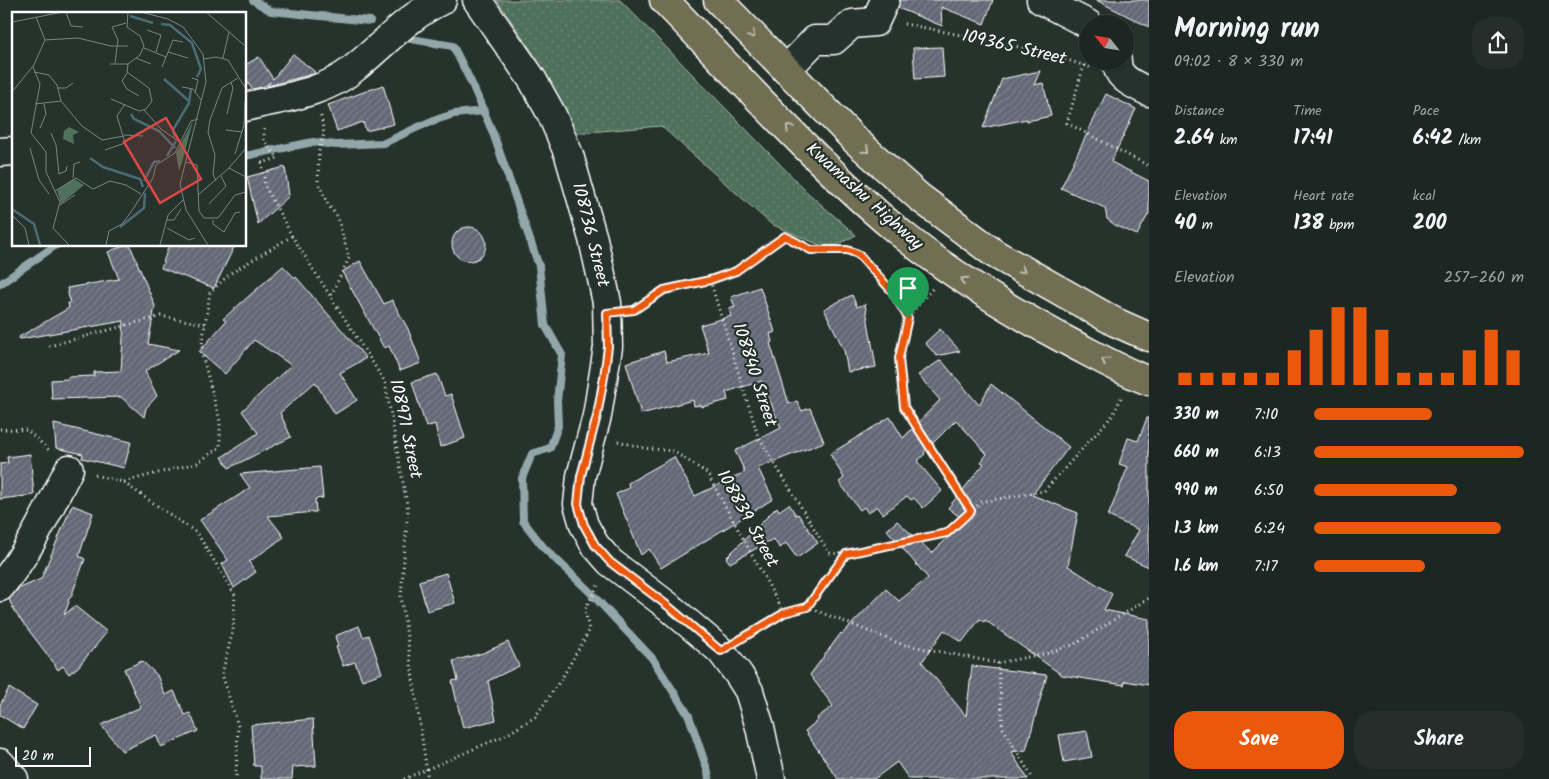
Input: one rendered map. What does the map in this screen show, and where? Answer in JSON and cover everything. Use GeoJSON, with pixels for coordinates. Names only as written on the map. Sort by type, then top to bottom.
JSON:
{"type":"FeatureCollection","features":[{"type":"Feature","properties":{"kind":"main road","name":"Kwamashu Highway"},"geometry":{"type":"LineString","coordinates":[[664,0],[819,159],[894,227],[948,269],[996,301],[1052,333],[1141,378]]}},
{"type":"Feature","properties":{"kind":"main road","name":"Kwamashu Highway"},"geometry":{"type":"LineString","coordinates":[[718,0],[870,153],[919,197],[995,254],[1114,322],[1149,337]]}},
{"type":"Feature","properties":{"kind":"street"},"geometry":{"type":"LineString","coordinates":[[246,107],[308,92],[332,82],[352,71],[393,34],[421,12],[442,0]]}},
{"type":"Feature","properties":{"kind":"street","name":"108736 Street"},"geometry":{"type":"LineString","coordinates":[[477,0],[532,79],[552,115],[569,155],[593,239],[606,303],[608,347],[597,416],[581,476],[578,504],[584,525],[595,545],[610,562],[668,606],[721,651],[739,675],[749,691],[760,727],[771,779]]}},
{"type":"Feature","properties":{"kind":"street"},"geometry":{"type":"LineString","coordinates":[[1041,0],[1079,19]]}},
{"type":"Feature","properties":{"kind":"street"},"geometry":{"type":"LineString","coordinates":[[786,70],[815,40],[834,40],[852,24],[880,11]]}},
{"type":"Feature","properties":{"kind":"street"},"geometry":{"type":"LineString","coordinates":[[1120,70],[1149,92]]}},
{"type":"Feature","properties":{"kind":"street"},"geometry":{"type":"LineString","coordinates":[[0,587],[23,557],[37,534],[69,469]]}},
{"type":"Feature","properties":{"kind":"street"},"geometry":{"type":"LineString","coordinates":[[0,763],[14,779]]}},
{"type":"Feature","properties":{"kind":"path","name":"109365 Street"},"geometry":{"type":"LineString","coordinates":[[880,11],[894,23],[1038,51],[1079,63]]}},
{"type":"Feature","properties":{"kind":"path"},"geometry":{"type":"LineString","coordinates":[[1083,70],[1067,123],[1149,166]]}},
{"type":"Feature","properties":{"kind":"path","name":"108971 Street"},"geometry":{"type":"LineString","coordinates":[[264,130],[264,141],[278,158],[262,163],[265,186],[292,236],[384,382],[408,510],[401,596],[428,779]]}},
{"type":"Feature","properties":{"kind":"path"},"geometry":{"type":"LineString","coordinates":[[324,134],[319,151],[318,182],[329,206],[337,216],[349,258],[330,297]]}},
{"type":"Feature","properties":{"kind":"path"},"geometry":{"type":"LineString","coordinates":[[236,779],[238,726],[222,674],[233,630],[235,595],[197,533],[123,482],[197,463],[220,448],[220,421],[201,351],[210,292],[231,273],[292,236]]}},
{"type":"Feature","properties":{"kind":"path"},"geometry":{"type":"LineString","coordinates":[[607,313],[634,310],[664,290],[710,280],[736,271],[785,236],[811,250],[847,250],[858,254],[891,290],[908,318]]}},
{"type":"Feature","properties":{"kind":"path"},"geometry":{"type":"LineString","coordinates":[[948,269],[908,318],[899,358],[904,407],[971,511]]}},
{"type":"Feature","properties":{"kind":"path","name":"108840 Street"},"geometry":{"type":"LineString","coordinates":[[710,280],[758,436],[829,552],[846,554]]}},
{"type":"Feature","properties":{"kind":"path"},"geometry":{"type":"LineString","coordinates":[[49,346],[161,316],[205,324]]}},
{"type":"Feature","properties":{"kind":"path"},"geometry":{"type":"LineString","coordinates":[[807,607],[846,554],[947,533],[981,502],[1044,491],[1113,415],[1141,378]]}},
{"type":"Feature","properties":{"kind":"path","name":"108839 Street"},"geometry":{"type":"LineString","coordinates":[[597,416],[616,440],[644,448],[673,451],[707,473],[784,613]]}},
{"type":"Feature","properties":{"kind":"path"},"geometry":{"type":"LineString","coordinates":[[0,429],[27,430],[69,469]]}},
{"type":"Feature","properties":{"kind":"path"},"geometry":{"type":"LineString","coordinates":[[404,779],[506,735],[535,717],[562,678],[589,631],[584,609],[600,580]]}},
{"type":"Feature","properties":{"kind":"path"},"geometry":{"type":"LineString","coordinates":[[721,651],[784,613],[807,607],[902,644],[998,663],[1048,653],[1075,644],[1149,598]]}},
{"type":"Feature","properties":{"kind":"path"},"geometry":{"type":"LineString","coordinates":[[998,663],[1004,728],[1032,779]]}},
{"type":"Feature","properties":{"kind":"green space"},"geometry":{"type":"Polygon","coordinates":[[[497,0],[620,0],[808,193],[856,235],[835,246],[822,246],[771,224],[661,126],[576,133],[554,88],[535,56],[497,0]]]}},
{"type":"Feature","properties":{"kind":"building"},"geometry":{"type":"Polygon","coordinates":[[[900,0],[993,0],[984,24],[941,7],[942,26],[898,8],[900,0]]]}},
{"type":"Feature","properties":{"kind":"building"},"geometry":{"type":"Polygon","coordinates":[[[1096,0],[1149,0],[1149,27],[1134,19],[1134,15],[1125,15],[1096,0]]]}},
{"type":"Feature","properties":{"kind":"building"},"geometry":{"type":"Polygon","coordinates":[[[942,47],[944,77],[915,79],[913,48],[942,47]]]}},
{"type":"Feature","properties":{"kind":"building"},"geometry":{"type":"Polygon","coordinates":[[[293,54],[315,72],[267,86],[270,82],[263,87],[252,89],[246,80],[246,64],[259,57],[273,79],[293,54]]]}},
{"type":"Feature","properties":{"kind":"building"},"geometry":{"type":"Polygon","coordinates":[[[1040,71],[1034,85],[1043,83],[1051,116],[983,128],[1002,79],[1040,71]]]}},
{"type":"Feature","properties":{"kind":"building"},"geometry":{"type":"Polygon","coordinates":[[[383,85],[394,124],[366,131],[363,122],[337,131],[328,105],[383,85]]]}},
{"type":"Feature","properties":{"kind":"building"},"geometry":{"type":"Polygon","coordinates":[[[1106,94],[1136,109],[1111,162],[1149,181],[1149,213],[1137,235],[1115,225],[1107,219],[1105,208],[1061,188],[1106,94]]]}},
{"type":"Feature","properties":{"kind":"building"},"geometry":{"type":"Polygon","coordinates":[[[285,167],[289,196],[258,224],[247,177],[285,167]]]}},
{"type":"Feature","properties":{"kind":"building"},"geometry":{"type":"Polygon","coordinates":[[[469,227],[481,232],[486,244],[481,256],[469,261],[457,256],[452,244],[457,232],[469,227]]]}},
{"type":"Feature","properties":{"kind":"building"},"geometry":{"type":"Polygon","coordinates":[[[123,246],[130,246],[155,306],[148,344],[179,350],[145,371],[157,396],[146,408],[144,417],[121,397],[52,399],[51,380],[94,376],[94,372],[121,371],[124,321],[20,339],[19,337],[69,308],[67,288],[119,279],[108,252],[123,246]]]}},
{"type":"Feature","properties":{"kind":"building"},"geometry":{"type":"Polygon","coordinates":[[[169,246],[235,246],[214,288],[161,268],[169,246]]]}},
{"type":"Feature","properties":{"kind":"building"},"geometry":{"type":"Polygon","coordinates":[[[360,261],[384,304],[392,300],[408,329],[421,363],[400,371],[389,346],[384,348],[342,272],[360,261]]]}},
{"type":"Feature","properties":{"kind":"building"},"geometry":{"type":"Polygon","coordinates":[[[283,266],[296,277],[366,358],[340,373],[357,400],[335,414],[315,382],[280,413],[291,437],[229,468],[222,457],[258,433],[242,411],[291,365],[254,340],[225,374],[199,352],[226,321],[223,319],[283,266]]]}},
{"type":"Feature","properties":{"kind":"building"},"geometry":{"type":"Polygon","coordinates":[[[760,287],[775,332],[770,334],[772,342],[770,343],[789,404],[797,401],[802,411],[810,408],[824,442],[758,468],[773,499],[661,568],[649,549],[641,555],[616,494],[629,488],[628,483],[674,457],[695,496],[745,472],[735,451],[781,428],[762,381],[726,392],[728,400],[702,407],[701,405],[694,406],[693,400],[641,414],[626,363],[664,351],[667,362],[709,353],[700,325],[731,316],[729,309],[735,307],[731,297],[760,287]]]}},
{"type":"Feature","properties":{"kind":"building"},"geometry":{"type":"Polygon","coordinates":[[[852,295],[857,307],[865,304],[876,367],[848,372],[844,350],[824,309],[852,295]]]}},
{"type":"Feature","properties":{"kind":"building"},"geometry":{"type":"Polygon","coordinates":[[[940,329],[960,351],[937,356],[925,343],[940,329]]]}},
{"type":"Feature","properties":{"kind":"building"},"geometry":{"type":"Polygon","coordinates":[[[941,360],[979,405],[991,384],[1069,447],[1032,495],[1078,513],[1068,566],[1112,594],[1104,610],[1149,619],[1149,685],[1125,681],[1124,685],[1062,675],[985,620],[984,622],[980,619],[962,642],[944,630],[922,662],[966,716],[972,666],[1047,675],[1026,750],[1011,752],[1028,779],[909,779],[897,762],[874,779],[838,779],[805,731],[818,720],[817,718],[833,706],[810,675],[841,633],[886,589],[899,601],[928,578],[887,530],[897,521],[932,553],[965,521],[948,508],[984,464],[981,462],[987,454],[956,420],[917,461],[942,491],[923,508],[914,498],[911,500],[907,496],[883,514],[877,506],[868,513],[864,507],[860,510],[839,482],[844,478],[830,454],[890,417],[903,438],[940,400],[918,375],[941,360]]]}},
{"type":"Feature","properties":{"kind":"building"},"geometry":{"type":"Polygon","coordinates":[[[437,374],[445,396],[451,394],[465,438],[440,447],[435,424],[426,427],[412,382],[437,374]]]}},
{"type":"Feature","properties":{"kind":"building"},"geometry":{"type":"Polygon","coordinates":[[[1147,418],[1149,418],[1149,567],[1124,556],[1139,530],[1108,516],[1128,467],[1119,464],[1128,438],[1138,441],[1147,418]]]}},
{"type":"Feature","properties":{"kind":"building"},"geometry":{"type":"Polygon","coordinates":[[[54,424],[131,442],[124,468],[82,458],[83,454],[56,448],[54,424]]]}},
{"type":"Feature","properties":{"kind":"building"},"geometry":{"type":"Polygon","coordinates":[[[30,454],[34,495],[0,499],[0,464],[8,463],[7,457],[30,454]]]}},
{"type":"Feature","properties":{"kind":"building"},"geometry":{"type":"Polygon","coordinates":[[[320,467],[323,498],[315,499],[316,512],[268,516],[284,537],[249,562],[256,572],[234,588],[222,564],[228,560],[200,520],[250,488],[240,474],[320,467]]]}},
{"type":"Feature","properties":{"kind":"building"},"geometry":{"type":"Polygon","coordinates":[[[789,504],[818,543],[797,558],[786,543],[780,548],[773,539],[730,563],[726,558],[777,507],[779,511],[789,504]]]}},
{"type":"Feature","properties":{"kind":"building"},"geometry":{"type":"Polygon","coordinates":[[[72,505],[93,513],[79,556],[85,559],[71,597],[68,600],[64,615],[75,606],[107,632],[78,667],[69,674],[63,666],[58,670],[14,611],[9,599],[18,589],[41,579],[72,505]]]}},
{"type":"Feature","properties":{"kind":"building"},"geometry":{"type":"Polygon","coordinates":[[[446,573],[455,603],[427,611],[419,581],[446,573]]]}},
{"type":"Feature","properties":{"kind":"building"},"geometry":{"type":"Polygon","coordinates":[[[359,626],[363,637],[369,635],[382,673],[362,680],[355,662],[343,666],[336,647],[338,646],[335,636],[359,626]]]}},
{"type":"Feature","properties":{"kind":"building"},"geometry":{"type":"Polygon","coordinates":[[[508,642],[519,666],[488,681],[496,720],[463,728],[452,681],[458,680],[453,661],[483,653],[508,642]]]}},
{"type":"Feature","properties":{"kind":"building"},"geometry":{"type":"Polygon","coordinates":[[[142,661],[157,675],[165,695],[174,691],[185,715],[190,713],[198,731],[161,747],[156,735],[122,751],[101,725],[141,707],[124,669],[142,661]]]}},
{"type":"Feature","properties":{"kind":"building"},"geometry":{"type":"Polygon","coordinates":[[[9,688],[37,705],[23,729],[0,715],[0,705],[9,688]]]}},
{"type":"Feature","properties":{"kind":"building"},"geometry":{"type":"Polygon","coordinates":[[[313,719],[316,766],[293,767],[292,779],[261,779],[261,766],[254,766],[251,725],[313,719]]]}},
{"type":"Feature","properties":{"kind":"building"},"geometry":{"type":"Polygon","coordinates":[[[1087,731],[1092,757],[1064,762],[1059,735],[1087,731]]]}},
{"type":"Feature","properties":{"kind":"waterway"},"geometry":{"type":"LineString","coordinates":[[253,0],[271,11],[370,21]]}},
{"type":"Feature","properties":{"kind":"waterway"},"geometry":{"type":"LineString","coordinates":[[399,37],[453,46],[493,133],[539,266],[545,325],[562,355],[557,401],[558,426],[550,448],[532,454],[522,478],[523,521],[544,548],[588,590],[652,658],[689,716],[709,779]]}},
{"type":"Feature","properties":{"kind":"waterway"},"geometry":{"type":"LineString","coordinates":[[246,156],[313,142],[336,145],[384,143],[429,122],[454,114],[484,111]]}},
{"type":"Feature","properties":{"kind":"waterway"},"geometry":{"type":"LineString","coordinates":[[0,284],[55,246]]}},
{"type":"Feature","properties":{"kind":"route"},"geometry":{"type":"LineString","coordinates":[[785,236],[811,250],[847,250],[858,254],[891,290],[908,318],[899,358],[904,407],[971,511],[947,533],[846,554],[807,607],[784,613],[721,651],[668,606],[610,562],[595,545],[584,525],[578,504],[581,476],[597,416],[604,377],[608,347],[607,313],[634,310],[664,290],[710,280],[736,271],[785,236]]}}]}
